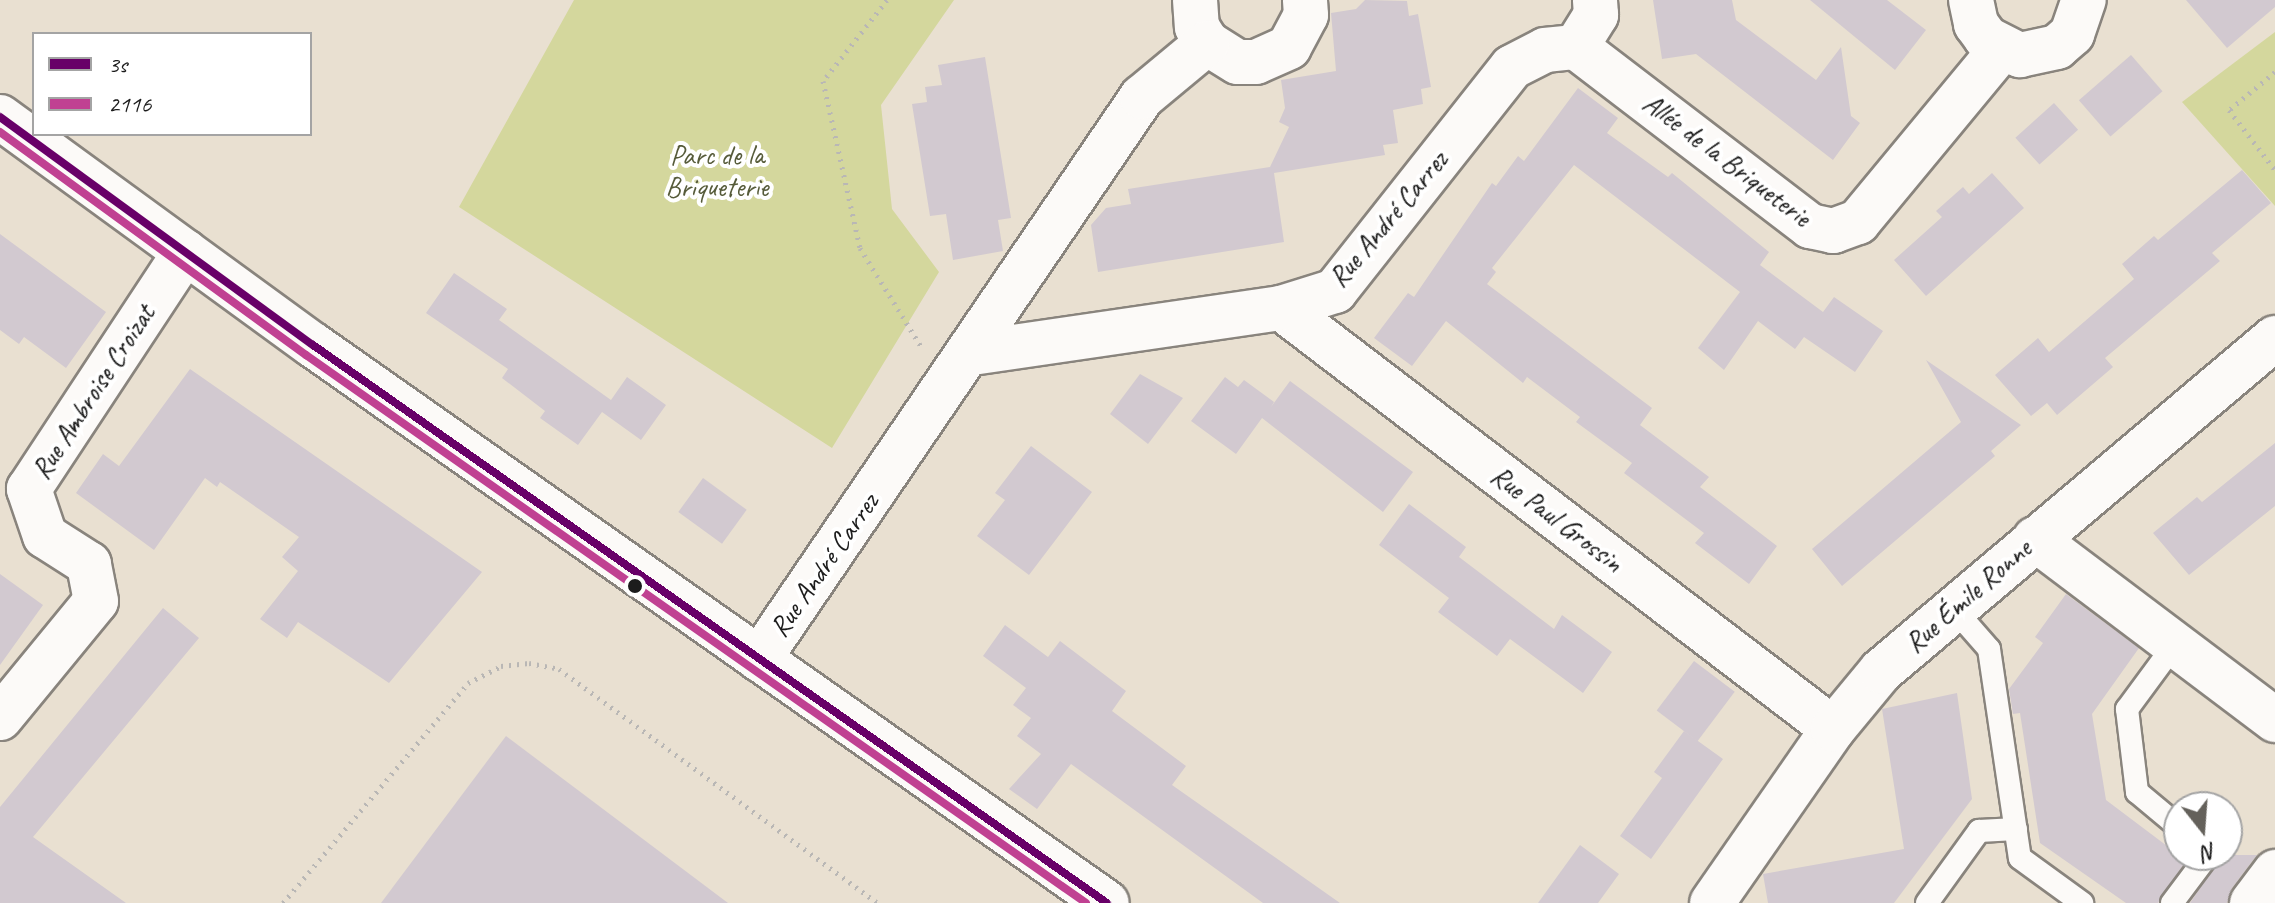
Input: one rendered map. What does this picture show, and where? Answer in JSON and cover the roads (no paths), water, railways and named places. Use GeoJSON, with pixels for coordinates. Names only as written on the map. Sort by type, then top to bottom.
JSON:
{"type":"FeatureCollection","features":[{"type":"Feature","properties":{"kind":"street"},"geometry":{"type":"LineString","coordinates":[[1195,0],[1197,27],[1207,43],[1238,62],[1274,58],[1300,32],[1305,0]]}},
{"type":"Feature","properties":{"kind":"street"},"geometry":{"type":"LineString","coordinates":[[1576,47],[1596,15],[1595,0]]}},
{"type":"Feature","properties":{"kind":"street"},"geometry":{"type":"LineString","coordinates":[[1971,0],[1976,24],[2001,49],[2020,55],[2057,47],[2072,34],[2084,0]]}},
{"type":"Feature","properties":{"kind":"street","name":"Rue André Carrez"},"geometry":{"type":"LineString","coordinates":[[759,659],[947,390],[1142,97],[1207,43]]}},
{"type":"Feature","properties":{"kind":"street","name":"Rue André Carrez"},"geometry":{"type":"LineString","coordinates":[[972,353],[1281,308],[1335,291],[1512,67],[1545,50],[1576,47]]}},
{"type":"Feature","properties":{"kind":"street","name":"Allée de la Briqueterie"},"geometry":{"type":"LineString","coordinates":[[1576,47],[1810,226],[1833,231],[1858,222],[2001,49]]}},
{"type":"Feature","properties":{"kind":"street"},"geometry":{"type":"LineString","coordinates":[[0,117],[185,252],[1107,903]]}},
{"type":"Feature","properties":{"kind":"street","name":"Rue Ambroise Croizat"},"geometry":{"type":"LineString","coordinates":[[0,718],[96,601],[89,564],[45,536],[29,489],[185,252]]}},
{"type":"Feature","properties":{"kind":"street","name":"Rue Paul Grossin"},"geometry":{"type":"LineString","coordinates":[[1281,308],[1833,729]]}},
{"type":"Feature","properties":{"kind":"street","name":"Rue Émile Ronne"},"geometry":{"type":"LineString","coordinates":[[1712,903],[1833,729],[1881,671],[2275,338]]}},
{"type":"Feature","properties":{"kind":"street"},"geometry":{"type":"LineString","coordinates":[[2035,539],[2275,720]]}},
{"type":"Feature","properties":{"kind":"street"},"geometry":{"type":"LineString","coordinates":[[2252,903],[2275,872]]}},
{"type":"Feature","properties":{"kind":"lane"},"geometry":{"type":"LineString","coordinates":[[1954,609],[1989,649],[2020,858],[2082,903]]}},
{"type":"Feature","properties":{"kind":"lane"},"geometry":{"type":"LineString","coordinates":[[2163,814],[2137,792],[2127,709],[2175,644]]}},
{"type":"Feature","properties":{"kind":"lane"},"geometry":{"type":"LineString","coordinates":[[1927,903],[1979,831],[2016,829]]}},
{"type":"Feature","properties":{"kind":"lane"},"geometry":{"type":"LineString","coordinates":[[2172,903],[2196,871]]}},
{"type":"Feature","properties":{"kind":"park label","name":"Parc de la Briqueterie"},"geometry":{"type":"Point","coordinates":[717,171]}}]}
